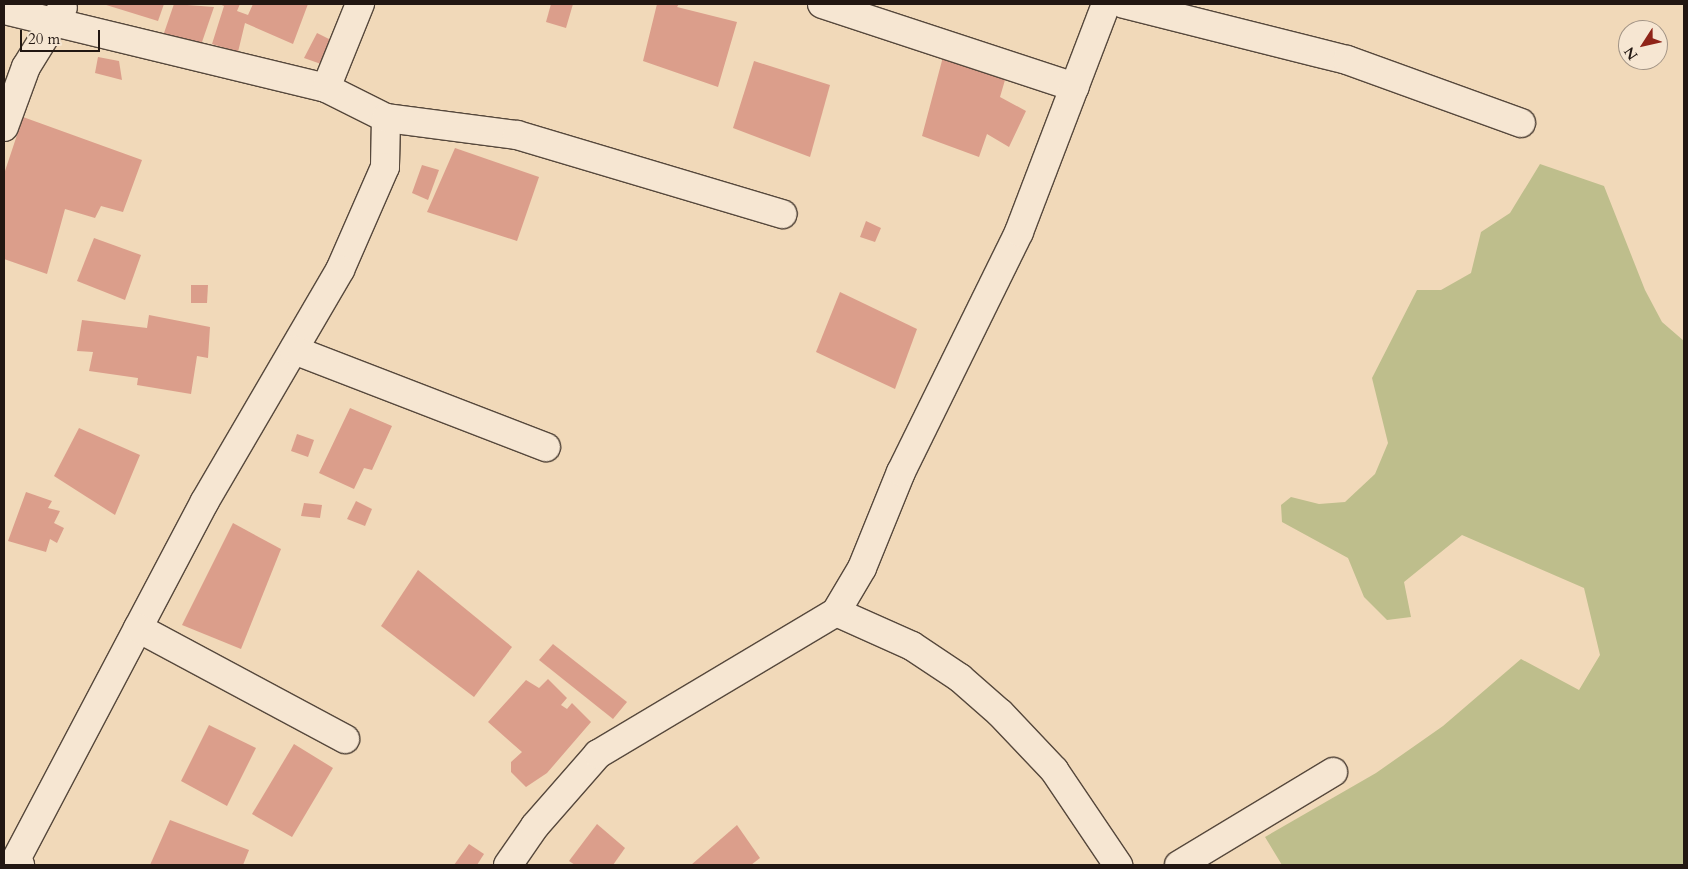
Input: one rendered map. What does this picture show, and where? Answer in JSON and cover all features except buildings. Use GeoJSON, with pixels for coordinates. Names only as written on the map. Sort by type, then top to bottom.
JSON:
{"type":"FeatureCollection","features":[{"type":"Feature","properties":{"kind":"street"},"geometry":{"type":"LineString","coordinates":[[326,88],[360,4]]}},
{"type":"Feature","properties":{"kind":"street"},"geometry":{"type":"LineString","coordinates":[[822,4],[1075,87]]}},
{"type":"Feature","properties":{"kind":"street"},"geometry":{"type":"LineString","coordinates":[[508,865],[535,826],[598,754],[836,612],[862,568],[901,472],[1019,232],[1106,4]]}},
{"type":"Feature","properties":{"kind":"street"},"geometry":{"type":"LineString","coordinates":[[1124,4],[1347,60],[1521,123]]}},
{"type":"Feature","properties":{"kind":"street"},"geometry":{"type":"LineString","coordinates":[[4,10],[61,12],[326,88],[386,118],[517,135],[782,214]]}},
{"type":"Feature","properties":{"kind":"street"},"geometry":{"type":"LineString","coordinates":[[4,127],[26,67],[61,12]]}},
{"type":"Feature","properties":{"kind":"street"},"geometry":{"type":"LineString","coordinates":[[16,864],[205,501],[340,270],[385,167],[386,118]]}},
{"type":"Feature","properties":{"kind":"street"},"geometry":{"type":"LineString","coordinates":[[294,350],[546,448]]}},
{"type":"Feature","properties":{"kind":"street"},"geometry":{"type":"LineString","coordinates":[[836,612],[912,646],[960,678],[1000,713],[1054,770],[1118,865]]}},
{"type":"Feature","properties":{"kind":"street"},"geometry":{"type":"LineString","coordinates":[[138,628],[345,739]]}},
{"type":"Feature","properties":{"kind":"street"},"geometry":{"type":"LineString","coordinates":[[1179,865],[1333,772]]}},
{"type":"Feature","properties":{"kind":"green space"},"geometry":{"type":"Polygon","coordinates":[[[1540,164],[1604,186],[1645,290],[1662,322],[1684,341],[1684,865],[1282,865],[1265,837],[1376,773],[1443,726],[1521,659],[1579,690],[1600,655],[1584,588],[1462,535],[1404,582],[1411,617],[1387,620],[1364,597],[1348,558],[1282,522],[1281,505],[1291,497],[1319,504],[1345,502],[1375,474],[1388,443],[1372,378],[1417,290],[1441,290],[1471,273],[1481,232],[1510,213],[1540,164]]]}}]}
